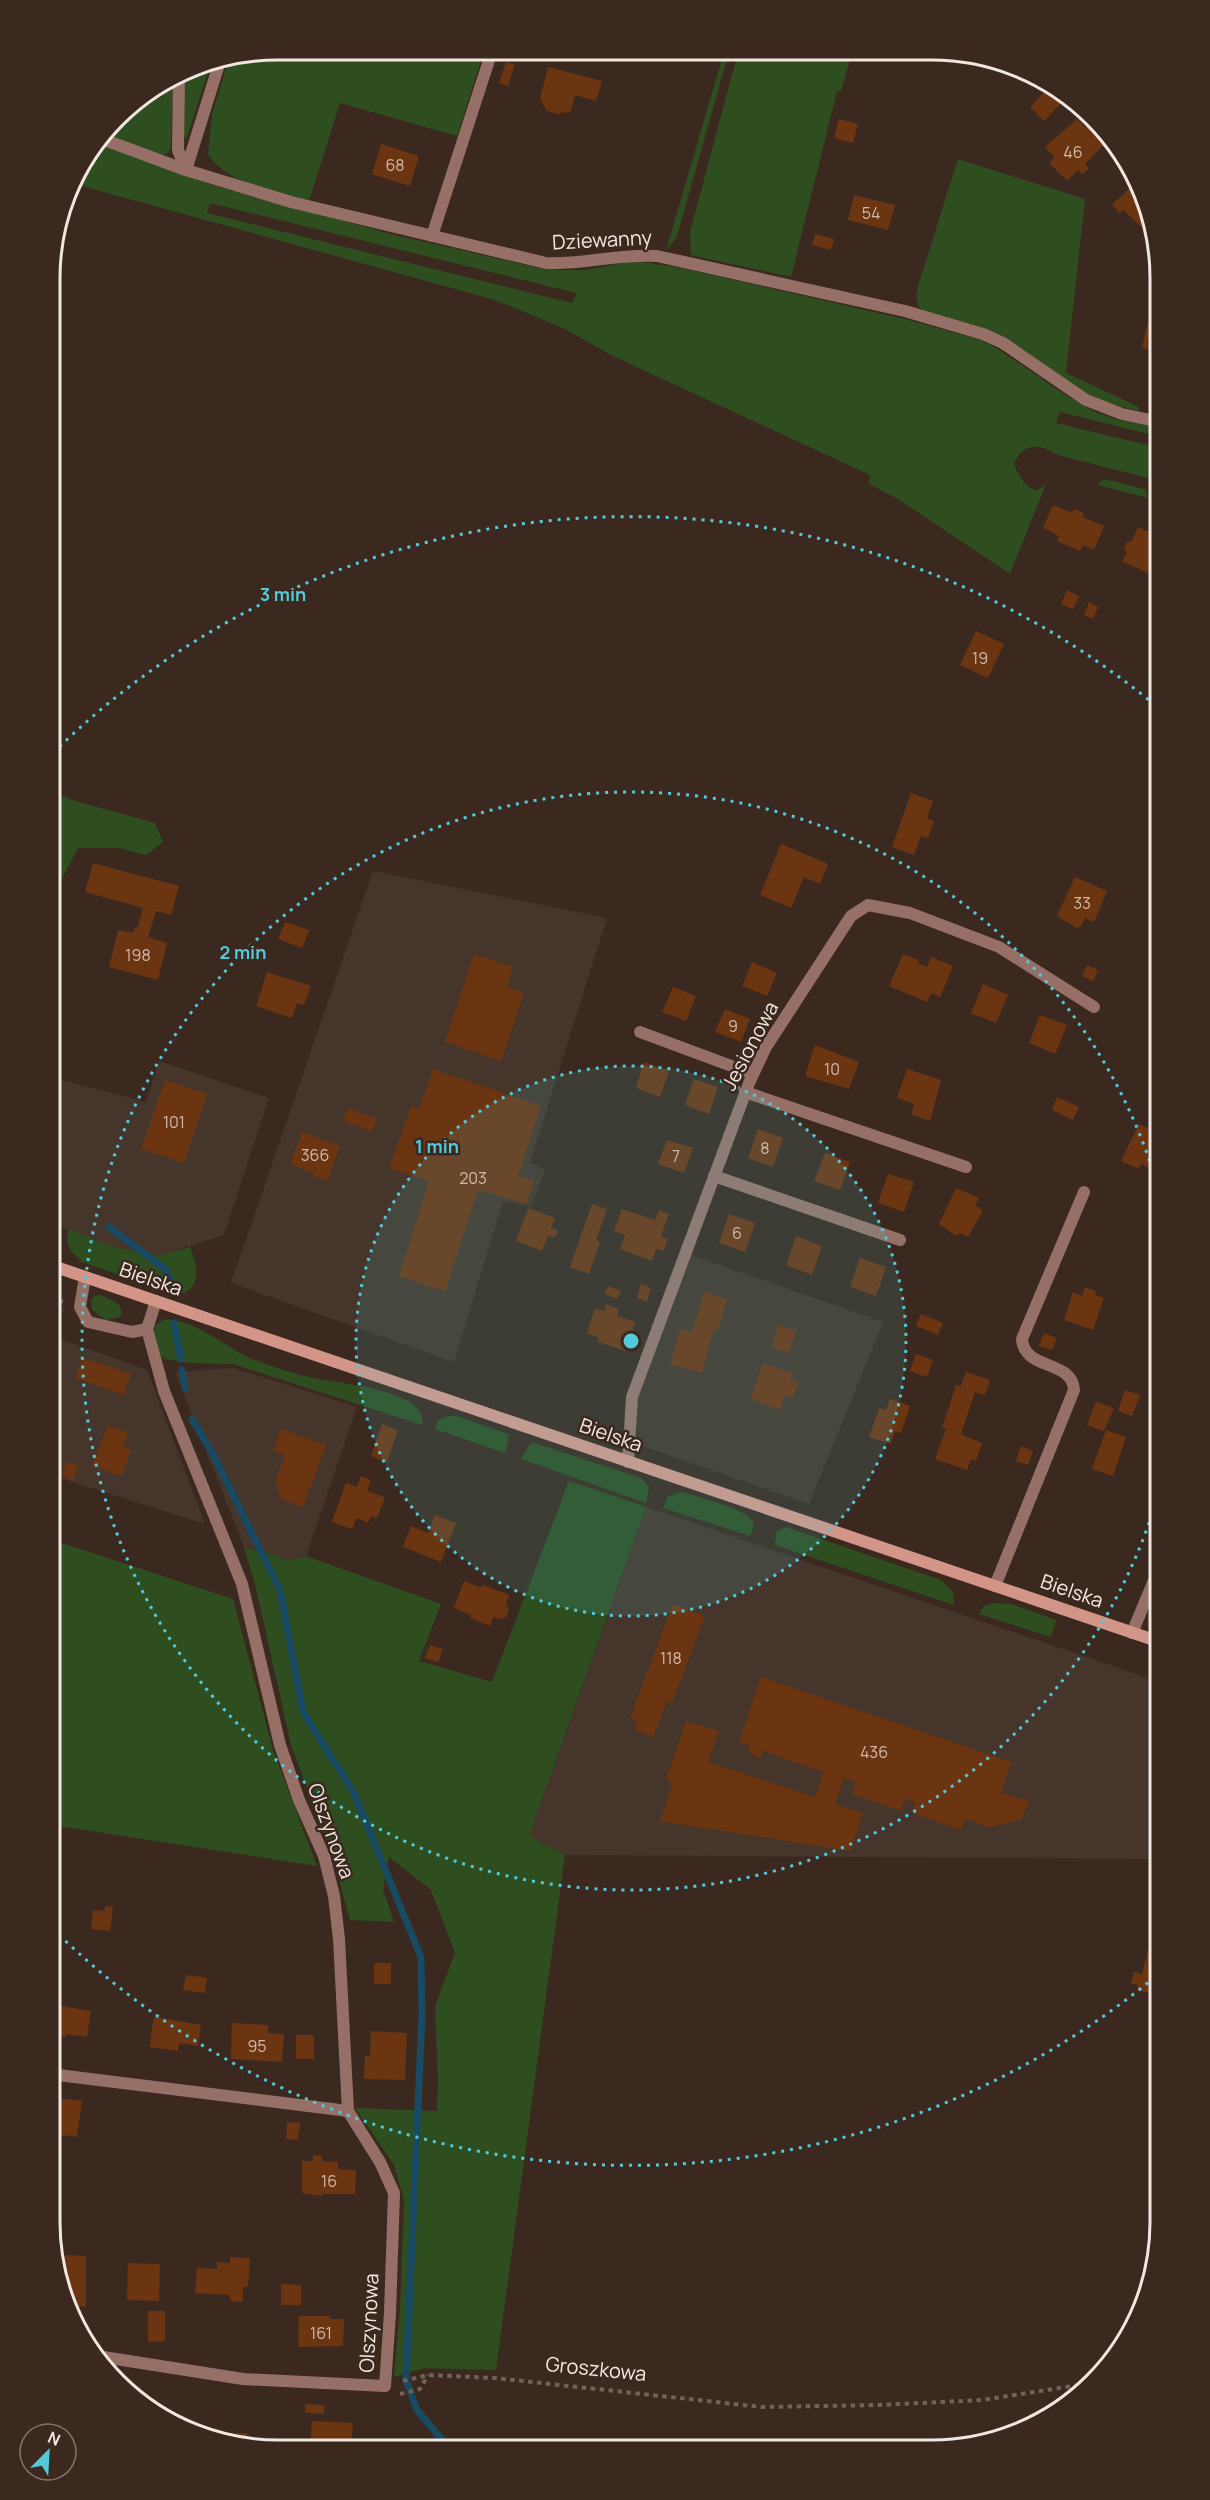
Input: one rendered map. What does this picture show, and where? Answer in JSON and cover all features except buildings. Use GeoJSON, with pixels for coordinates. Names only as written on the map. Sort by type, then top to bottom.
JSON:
{"type":"FeatureCollection","features":[{"type":"Feature","properties":{"kind":"main road","name":"Bielska"},"geometry":{"type":"LineString","coordinates":[[60,1268],[1150,1639]]}},
{"type":"Feature","properties":{"kind":"street"},"geometry":{"type":"LineString","coordinates":[[432,236],[489,60]]}},
{"type":"Feature","properties":{"kind":"street"},"geometry":{"type":"LineString","coordinates":[[186,170],[218,69]]}},
{"type":"Feature","properties":{"kind":"street"},"geometry":{"type":"LineString","coordinates":[[179,84],[178,150],[186,170]]}},
{"type":"Feature","properties":{"kind":"street","name":"Dziewanny"},"geometry":{"type":"LineString","coordinates":[[108,141],[186,170],[291,202],[546,263],[566,264],[639,255],[677,259],[905,311],[983,334],[1003,343],[1086,400],[1122,414],[1150,420]]}},
{"type":"Feature","properties":{"kind":"street","name":"Jesionowa"},"geometry":{"type":"LineString","coordinates":[[628,1462],[632,1397],[753,1074],[766,1047],[851,916],[868,905],[910,913],[999,947],[1094,1007]]}},
{"type":"Feature","properties":{"kind":"street"},"geometry":{"type":"LineString","coordinates":[[640,1032],[753,1074]]}},
{"type":"Feature","properties":{"kind":"street"},"geometry":{"type":"LineString","coordinates":[[746,1092],[966,1167]]}},
{"type":"Feature","properties":{"kind":"street"},"geometry":{"type":"LineString","coordinates":[[714,1176],[900,1240]]}},
{"type":"Feature","properties":{"kind":"street"},"geometry":{"type":"LineString","coordinates":[[995,1586],[1074,1390],[1074,1381],[1068,1375],[1028,1355],[1023,1348],[1022,1339],[1084,1192]]}},
{"type":"Feature","properties":{"kind":"street"},"geometry":{"type":"LineString","coordinates":[[85,1277],[80,1307],[88,1322],[132,1332],[147,1329],[156,1301]]}},
{"type":"Feature","properties":{"kind":"street","name":"Olszynowa"},"geometry":{"type":"LineString","coordinates":[[147,1329],[164,1391],[242,1584],[280,1745],[324,1856],[334,1896],[339,1939],[348,2112],[380,2162],[394,2193],[385,2386]]}},
{"type":"Feature","properties":{"kind":"street"},"geometry":{"type":"LineString","coordinates":[[1132,1633],[1150,1590]]}},
{"type":"Feature","properties":{"kind":"street"},"geometry":{"type":"LineString","coordinates":[[60,2075],[348,2112]]}},
{"type":"Feature","properties":{"kind":"street"},"geometry":{"type":"LineString","coordinates":[[107,2358],[243,2379],[385,2386]]}},
{"type":"Feature","properties":{"kind":"path","name":"Groszkowa"},"geometry":{"type":"LineString","coordinates":[[385,2386],[428,2375],[495,2378],[762,2407],[982,2400],[1077,2385]]}},
{"type":"Feature","properties":{"kind":"path"},"geometry":{"type":"LineString","coordinates":[[396,2394],[420,2389],[428,2375]]}},
{"type":"Feature","properties":{"kind":"shaded area"},"geometry":{"type":"Polygon","coordinates":[[[373,871],[607,918],[530,1163],[545,1169],[531,1207],[503,1201],[454,1362],[231,1283],[373,871]]]}},
{"type":"Feature","properties":{"kind":"shaded area"},"geometry":{"type":"Polygon","coordinates":[[[159,1061],[269,1098],[224,1235],[157,1256],[114,1247],[60,1227],[60,1079],[146,1102],[159,1061]]]}},
{"type":"Feature","properties":{"kind":"shaded area"},"geometry":{"type":"Polygon","coordinates":[[[691,1255],[883,1322],[809,1504],[639,1445],[636,1425],[637,1401],[691,1255]]]}},
{"type":"Feature","properties":{"kind":"shaded area"},"geometry":{"type":"Polygon","coordinates":[[[60,1305],[65,1307],[60,1322],[60,1305]]]}},
{"type":"Feature","properties":{"kind":"shaded area"},"geometry":{"type":"Polygon","coordinates":[[[60,1339],[147,1370],[205,1524],[60,1478],[60,1339]]]}},
{"type":"Feature","properties":{"kind":"shaded area"},"geometry":{"type":"Polygon","coordinates":[[[233,1368],[357,1407],[306,1556],[289,1560],[244,1547],[175,1372],[233,1368]]]}},
{"type":"Feature","properties":{"kind":"shaded area"},"geometry":{"type":"Polygon","coordinates":[[[646,1507],[1150,1679],[1150,1859],[565,1855],[529,1836],[646,1507]]]}},
{"type":"Feature","properties":{"kind":"green space"},"geometry":{"type":"Polygon","coordinates":[[[264,60],[481,60],[457,136],[340,103],[309,201],[240,180],[217,165],[208,155],[212,114],[227,66],[235,64],[264,60]]]}},
{"type":"Feature","properties":{"kind":"green space"},"geometry":{"type":"Polygon","coordinates":[[[722,60],[727,60],[679,229],[675,240],[666,250],[722,60]]]}},
{"type":"Feature","properties":{"kind":"green space"},"geometry":{"type":"Polygon","coordinates":[[[736,60],[850,60],[841,91],[837,91],[791,277],[691,255],[690,232],[736,60]]]}},
{"type":"Feature","properties":{"kind":"green space"},"geometry":{"type":"Polygon","coordinates":[[[208,72],[187,137],[184,137],[184,81],[208,72]]]}},
{"type":"Feature","properties":{"kind":"green space"},"geometry":{"type":"Polygon","coordinates":[[[173,87],[171,149],[166,154],[160,154],[112,136],[145,105],[173,87]]]}},
{"type":"Feature","properties":{"kind":"green space"},"geometry":{"type":"Polygon","coordinates":[[[104,146],[217,186],[395,235],[548,270],[585,270],[634,261],[677,267],[905,319],[981,340],[1095,412],[1115,419],[1150,426],[1150,434],[1060,412],[1056,423],[1150,446],[1150,478],[1058,455],[1045,448],[1033,447],[1023,451],[1014,463],[1022,480],[1037,491],[1046,484],[1010,574],[898,499],[869,484],[870,475],[613,356],[563,328],[495,300],[81,186],[104,146]],[[210,203],[207,213],[572,303],[576,293],[210,203]]]}},
{"type":"Feature","properties":{"kind":"green space"},"geometry":{"type":"Polygon","coordinates":[[[958,159],[1085,199],[1066,373],[1139,407],[1138,411],[1105,402],[1090,395],[1003,336],[971,324],[923,311],[920,308],[917,300],[918,286],[958,159]]]}},
{"type":"Feature","properties":{"kind":"green space"},"geometry":{"type":"Polygon","coordinates":[[[1104,479],[1145,489],[1149,498],[1097,485],[1104,479]]]}},
{"type":"Feature","properties":{"kind":"green space"},"geometry":{"type":"Polygon","coordinates":[[[60,795],[155,823],[163,842],[146,855],[119,848],[78,848],[60,882],[60,795]]]}},
{"type":"Feature","properties":{"kind":"green space"},"geometry":{"type":"Polygon","coordinates":[[[68,1229],[114,1247],[157,1256],[190,1247],[195,1261],[195,1282],[192,1288],[178,1295],[79,1261],[68,1245],[68,1229]]]}},
{"type":"Feature","properties":{"kind":"green space"},"geometry":{"type":"Polygon","coordinates":[[[101,1295],[119,1304],[122,1313],[120,1317],[106,1320],[92,1310],[91,1300],[101,1295]]]}},
{"type":"Feature","properties":{"kind":"green space"},"geometry":{"type":"Polygon","coordinates":[[[165,1319],[195,1327],[240,1353],[275,1367],[305,1376],[379,1390],[397,1396],[412,1404],[421,1413],[422,1425],[233,1364],[190,1363],[164,1359],[155,1344],[154,1334],[155,1325],[165,1319]]]}},
{"type":"Feature","properties":{"kind":"green space"},"geometry":{"type":"Polygon","coordinates":[[[448,1416],[456,1416],[508,1434],[505,1453],[435,1429],[437,1421],[448,1416]]]}},
{"type":"Feature","properties":{"kind":"green space"},"geometry":{"type":"Polygon","coordinates":[[[534,1443],[641,1478],[649,1487],[646,1503],[521,1459],[530,1444],[534,1443]]]}},
{"type":"Feature","properties":{"kind":"green space"},"geometry":{"type":"Polygon","coordinates":[[[569,1481],[646,1507],[529,1836],[565,1855],[496,2370],[424,2368],[394,2377],[400,2309],[404,2200],[394,2165],[355,2108],[437,2111],[435,2006],[455,1953],[431,1890],[389,1857],[383,1889],[394,1922],[350,1920],[332,1854],[291,1745],[256,1588],[244,1547],[289,1560],[306,1556],[441,1604],[419,1661],[492,1682],[569,1481]]]}},
{"type":"Feature","properties":{"kind":"green space"},"geometry":{"type":"Polygon","coordinates":[[[682,1492],[732,1508],[749,1517],[754,1526],[750,1536],[663,1508],[668,1496],[682,1492]]]}},
{"type":"Feature","properties":{"kind":"green space"},"geometry":{"type":"Polygon","coordinates":[[[786,1527],[941,1580],[953,1592],[954,1605],[775,1545],[776,1532],[786,1527]]]}},
{"type":"Feature","properties":{"kind":"green space"},"geometry":{"type":"Polygon","coordinates":[[[60,1542],[233,1599],[273,1750],[317,1866],[60,1827],[60,1542]]]}},
{"type":"Feature","properties":{"kind":"green space"},"geometry":{"type":"Polygon","coordinates":[[[994,1603],[1011,1604],[1056,1620],[1051,1637],[979,1614],[984,1606],[994,1603]]]}},
{"type":"Feature","properties":{"kind":"waterway"},"geometry":{"type":"LineString","coordinates":[[109,1227],[164,1268],[174,1287]]}},
{"type":"Feature","properties":{"kind":"waterway"},"geometry":{"type":"LineString","coordinates":[[174,1323],[181,1359]]}},
{"type":"Feature","properties":{"kind":"waterway"},"geometry":{"type":"LineString","coordinates":[[182,1370],[185,1388]]}},
{"type":"Feature","properties":{"kind":"waterway"},"geometry":{"type":"LineString","coordinates":[[192,1419],[214,1456],[280,1590],[303,1712],[354,1793],[421,1957],[422,2014],[406,2380],[417,2410],[442,2440]]}}]}
